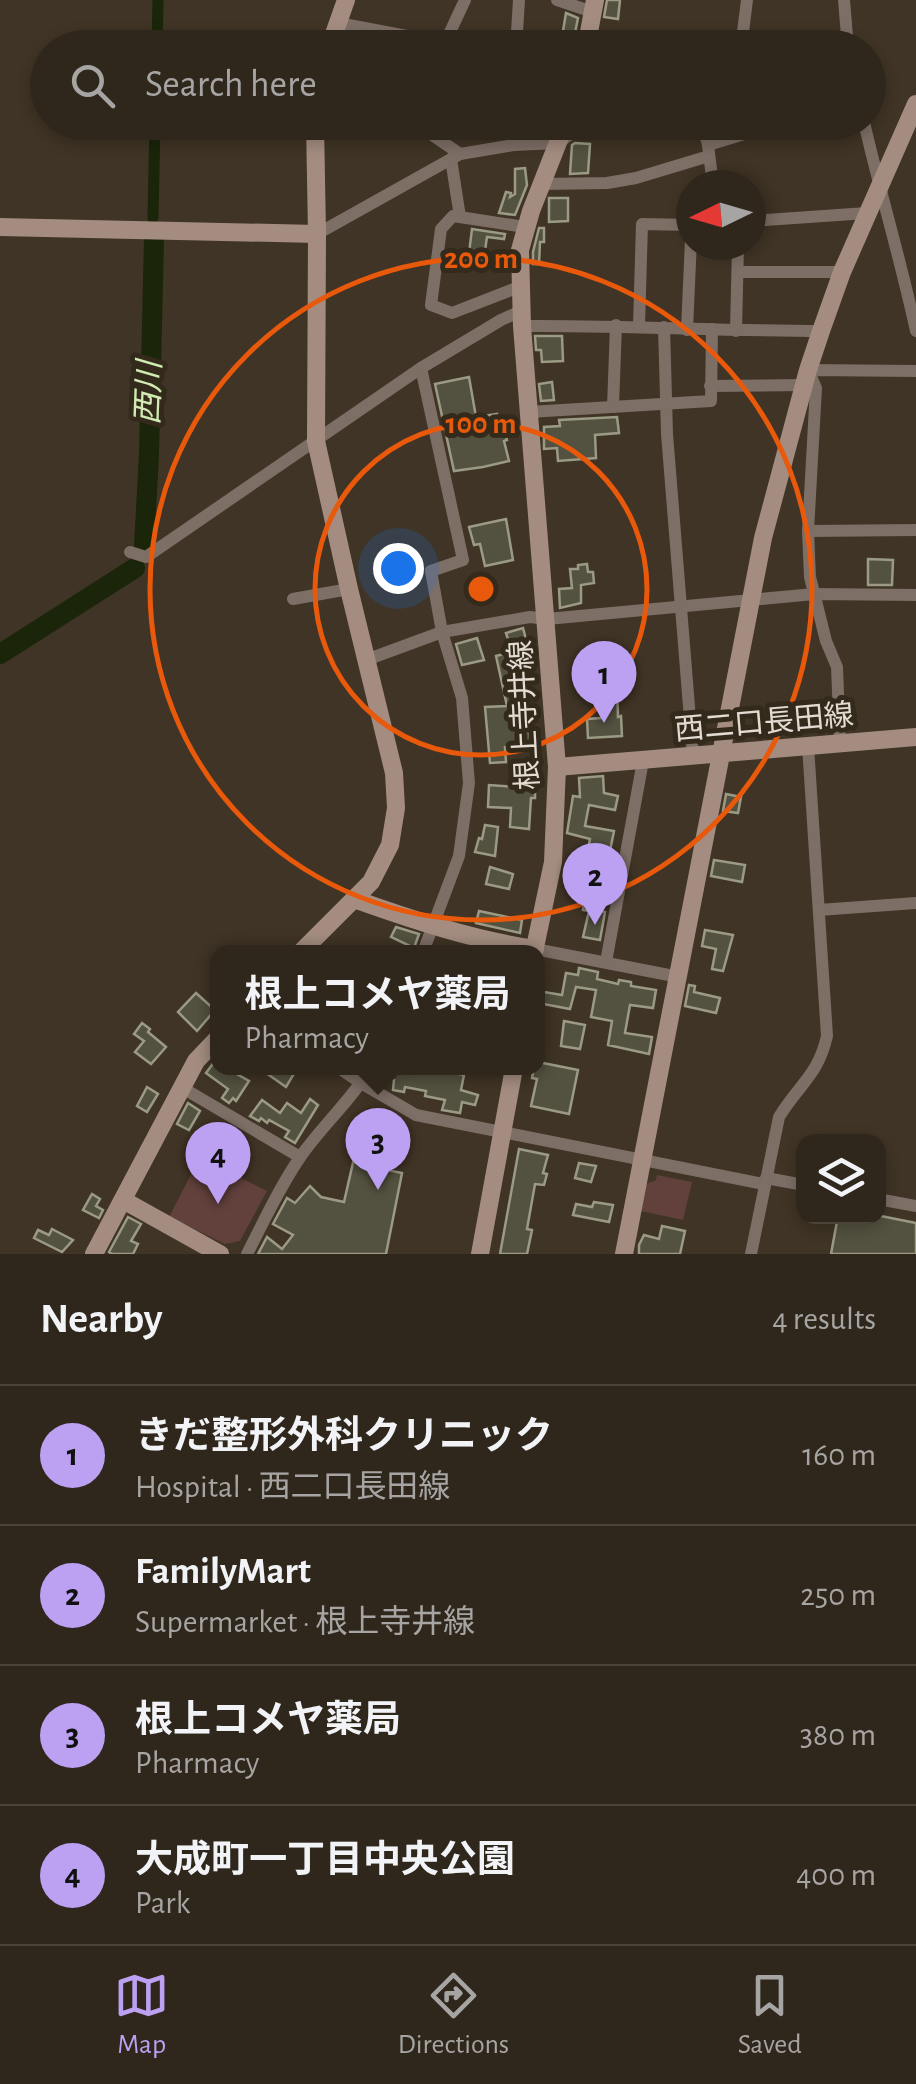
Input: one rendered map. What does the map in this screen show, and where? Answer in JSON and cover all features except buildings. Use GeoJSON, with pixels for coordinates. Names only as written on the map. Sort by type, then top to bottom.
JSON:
{"type":"FeatureCollection","features":[{"type":"Feature","properties":{"kind":"street"},"geometry":{"type":"LineString","coordinates":[[346,0],[349,30]]}},
{"type":"Feature","properties":{"kind":"street"},"geometry":{"type":"LineString","coordinates":[[451,30],[465,0]]}},
{"type":"Feature","properties":{"kind":"street"},"geometry":{"type":"LineString","coordinates":[[517,30],[519,0]]}},
{"type":"Feature","properties":{"kind":"street"},"geometry":{"type":"LineString","coordinates":[[557,0],[594,6]]}},
{"type":"Feature","properties":{"kind":"street"},"geometry":{"type":"LineString","coordinates":[[743,30],[747,0]]}},
{"type":"Feature","properties":{"kind":"street"},"geometry":{"type":"LineString","coordinates":[[844,0],[846,30]]}},
{"type":"Feature","properties":{"kind":"street"},"geometry":{"type":"LineString","coordinates":[[347,25],[371,30]]}},
{"type":"Feature","properties":{"kind":"street"},"geometry":{"type":"LineString","coordinates":[[343,30],[347,25]]}},
{"type":"Feature","properties":{"kind":"street"},"geometry":{"type":"LineString","coordinates":[[624,1254],[763,538],[821,331],[867,213],[911,130],[916,104]]}},
{"type":"Feature","properties":{"kind":"street"},"geometry":{"type":"LineString","coordinates":[[307,945],[371,882],[390,845],[396,808],[394,773],[316,441],[315,140]]}},
{"type":"Feature","properties":{"kind":"street"},"geometry":{"type":"LineString","coordinates":[[439,140],[456,157],[460,217]]}},
{"type":"Feature","properties":{"kind":"street"},"geometry":{"type":"LineString","coordinates":[[514,140],[514,145]]}},
{"type":"Feature","properties":{"kind":"street","name":"根上寺井線"},"geometry":{"type":"LineString","coordinates":[[535,945],[553,862],[558,767],[521,318],[520,250],[525,227],[559,140]]}},
{"type":"Feature","properties":{"kind":"street"},"geometry":{"type":"LineString","coordinates":[[0,226],[318,234],[456,157],[514,145],[558,144],[564,140]]}},
{"type":"Feature","properties":{"kind":"street"},"geometry":{"type":"LineString","coordinates":[[706,140],[711,170]]}},
{"type":"Feature","properties":{"kind":"street"},"geometry":{"type":"LineString","coordinates":[[542,184],[607,183],[636,178],[736,140]]}},
{"type":"Feature","properties":{"kind":"street"},"geometry":{"type":"LineString","coordinates":[[868,140],[879,187],[909,265],[916,331]]}},
{"type":"Feature","properties":{"kind":"street"},"geometry":{"type":"LineString","coordinates":[[766,220],[867,213]]}},
{"type":"Feature","properties":{"kind":"street"},"geometry":{"type":"LineString","coordinates":[[520,287],[452,313],[431,304],[441,229],[452,216],[525,227]]}},
{"type":"Feature","properties":{"kind":"street"},"geometry":{"type":"LineString","coordinates":[[639,326],[642,224],[676,224]]}},
{"type":"Feature","properties":{"kind":"street"},"geometry":{"type":"LineString","coordinates":[[687,330],[690,260]]}},
{"type":"Feature","properties":{"kind":"street"},"geometry":{"type":"LineString","coordinates":[[736,331],[738,260]]}},
{"type":"Feature","properties":{"kind":"street"},"geometry":{"type":"LineString","coordinates":[[738,272],[842,272]]}},
{"type":"Feature","properties":{"kind":"street"},"geometry":{"type":"LineString","coordinates":[[130,552],[146,557],[421,368],[501,320],[521,318],[687,330],[821,331]]}},
{"type":"Feature","properties":{"kind":"street"},"geometry":{"type":"LineString","coordinates":[[613,407],[616,325]]}},
{"type":"Feature","properties":{"kind":"street"},"geometry":{"type":"LineString","coordinates":[[664,327],[665,404],[693,756]]}},
{"type":"Feature","properties":{"kind":"street"},"geometry":{"type":"LineString","coordinates":[[529,412],[712,400],[712,330]]}},
{"type":"Feature","properties":{"kind":"street"},"geometry":{"type":"LineString","coordinates":[[421,368],[463,560],[430,570],[442,632],[462,698],[469,783],[459,856],[425,945]]}},
{"type":"Feature","properties":{"kind":"street"},"geometry":{"type":"LineString","coordinates":[[710,386],[916,370]]}},
{"type":"Feature","properties":{"kind":"street"},"geometry":{"type":"LineString","coordinates":[[806,378],[816,388],[808,531],[810,577],[826,641],[837,667],[840,744]]}},
{"type":"Feature","properties":{"kind":"street"},"geometry":{"type":"LineString","coordinates":[[808,531],[916,530]]}},
{"type":"Feature","properties":{"kind":"street"},"geometry":{"type":"LineString","coordinates":[[293,599],[349,589]]}},
{"type":"Feature","properties":{"kind":"street"},"geometry":{"type":"LineString","coordinates":[[366,660],[442,632],[530,616],[547,618],[814,594],[916,595]]}},
{"type":"Feature","properties":{"kind":"street","name":"西二口長田線"},"geometry":{"type":"LineString","coordinates":[[558,767],[916,736]]}},
{"type":"Feature","properties":{"kind":"street"},"geometry":{"type":"LineString","coordinates":[[751,1254],[779,1117],[814,1072],[827,1036],[808,746]]}},
{"type":"Feature","properties":{"kind":"street"},"geometry":{"type":"LineString","coordinates":[[606,962],[643,761]]}},
{"type":"Feature","properties":{"kind":"street"},"geometry":{"type":"LineString","coordinates":[[354,899],[507,945]]}},
{"type":"Feature","properties":{"kind":"street"},"geometry":{"type":"LineString","coordinates":[[818,910],[916,903]]}},
{"type":"Feature","properties":{"kind":"street"},"geometry":{"type":"LineString","coordinates":[[545,953],[679,977]]}},
{"type":"Feature","properties":{"kind":"street"},"geometry":{"type":"LineString","coordinates":[[94,1254],[181,1087],[210,1046]]}},
{"type":"Feature","properties":{"kind":"street"},"geometry":{"type":"LineString","coordinates":[[349,1075],[416,1115],[640,1160],[796,1184]]}},
{"type":"Feature","properties":{"kind":"street"},"geometry":{"type":"LineString","coordinates":[[247,1254],[300,1157],[366,1075]]}},
{"type":"Feature","properties":{"kind":"street"},"geometry":{"type":"LineString","coordinates":[[480,1254],[513,1075]]}},
{"type":"Feature","properties":{"kind":"street"},"geometry":{"type":"LineString","coordinates":[[181,1087],[300,1157]]}},
{"type":"Feature","properties":{"kind":"street"},"geometry":{"type":"LineString","coordinates":[[123,1200],[220,1254]]}},
{"type":"Feature","properties":{"kind":"street"},"geometry":{"type":"LineString","coordinates":[[886,1200],[916,1206]]}},
{"type":"Feature","properties":{"kind":"shaded area"},"geometry":{"type":"Polygon","coordinates":[[[200,1157],[267,1191],[240,1241],[225,1244],[169,1217],[200,1157]]]}},
{"type":"Feature","properties":{"kind":"shaded area"},"geometry":{"type":"Polygon","coordinates":[[[657,1175],[692,1182],[683,1220],[641,1211],[646,1184],[656,1180],[657,1175]]]}},
{"type":"Feature","properties":{"kind":"waterway"},"geometry":{"type":"LineString","coordinates":[[157,30],[158,0]]}},
{"type":"Feature","properties":{"kind":"waterway"},"geometry":{"type":"LineString","coordinates":[[153,218],[155,140]]}},
{"type":"Feature","properties":{"kind":"waterway","name":"西川"},"geometry":{"type":"LineString","coordinates":[[144,547],[154,238]]}},
{"type":"Feature","properties":{"kind":"waterway","name":"西川"},"geometry":{"type":"LineString","coordinates":[[0,654],[135,568]]}},
{"type":"Feature","properties":{"kind":"place","name":"きだ整形外科クリニック"},"geometry":{"type":"Point","coordinates":[604,723]}},
{"type":"Feature","properties":{"kind":"place","name":"FamilyMart"},"geometry":{"type":"Point","coordinates":[595,925]}},
{"type":"Feature","properties":{"kind":"place","name":"根上コメヤ薬局"},"geometry":{"type":"Point","coordinates":[378,1190]}},
{"type":"Feature","properties":{"kind":"place","name":"大成町一丁目中央公園"},"geometry":{"type":"Point","coordinates":[218,1204]}}]}
